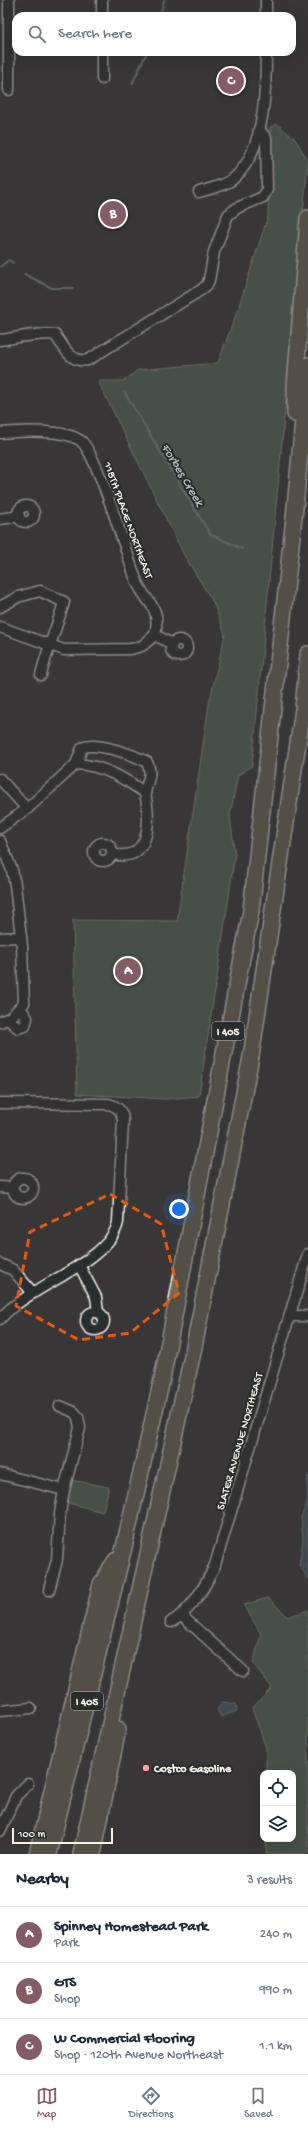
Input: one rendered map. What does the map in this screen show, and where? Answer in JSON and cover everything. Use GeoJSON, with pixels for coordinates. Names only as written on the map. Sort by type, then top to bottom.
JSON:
{"type":"FeatureCollection","features":[{"type":"Feature","properties":{"kind":"highway"},"geometry":{"type":"LineString","coordinates":[[295,508],[295,387],[308,218]]}},
{"type":"Feature","properties":{"kind":"highway","name":"I 405"},"geometry":{"type":"LineString","coordinates":[[50,1854],[124,1547],[162,1379],[252,911],[295,508],[308,365]]}},
{"type":"Feature","properties":{"kind":"highway","name":"I 405"},"geometry":{"type":"LineString","coordinates":[[81,1854],[193,1352],[251,1057],[303,709],[308,654]]}},
{"type":"Feature","properties":{"kind":"highway"},"geometry":{"type":"LineString","coordinates":[[37,1854],[101,1584],[124,1547]]}},
{"type":"Feature","properties":{"kind":"highway"},"geometry":{"type":"LineString","coordinates":[[93,1854],[118,1735],[121,1678]]}},
{"type":"Feature","properties":{"kind":"street"},"geometry":{"type":"LineString","coordinates":[[9,0],[9,90]]}},
{"type":"Feature","properties":{"kind":"street"},"geometry":{"type":"LineString","coordinates":[[102,0],[102,12]]}},
{"type":"Feature","properties":{"kind":"street"},"geometry":{"type":"LineString","coordinates":[[266,0],[266,12]]}},
{"type":"Feature","properties":{"kind":"street"},"geometry":{"type":"LineString","coordinates":[[102,56],[102,79]]}},
{"type":"Feature","properties":{"kind":"street"},"geometry":{"type":"LineString","coordinates":[[199,192],[232,179],[251,153],[259,129],[265,91],[266,56]]}},
{"type":"Feature","properties":{"kind":"street"},"geometry":{"type":"LineString","coordinates":[[0,340],[46,333],[55,335],[69,355],[76,360],[88,360],[201,290],[207,285],[209,280],[214,252],[228,215],[237,208],[263,197],[267,190],[266,138],[259,129]]}},
{"type":"Feature","properties":{"kind":"street","name":"118TH PLACE NORTHEAST"},"geometry":{"type":"LineString","coordinates":[[0,433],[42,432],[62,434],[77,438],[83,443],[96,467],[137,582],[157,614],[158,621],[155,635]]}},
{"type":"Feature","properties":{"kind":"street"},"geometry":{"type":"LineString","coordinates":[[0,519],[19,516]]}},
{"type":"Feature","properties":{"kind":"street"},"geometry":{"type":"LineString","coordinates":[[0,607],[18,597],[40,591],[64,602],[54,637],[49,645],[41,675]]}},
{"type":"Feature","properties":{"kind":"street"},"geometry":{"type":"LineString","coordinates":[[0,627],[49,645],[74,650],[131,649],[142,646],[155,635],[172,644]]}},
{"type":"Feature","properties":{"kind":"street"},"geometry":{"type":"LineString","coordinates":[[0,828],[27,810],[76,764],[82,748],[89,746],[134,755],[147,762],[150,770],[150,780],[145,793],[148,817],[144,844],[131,855],[120,856],[112,854]]}},
{"type":"Feature","properties":{"kind":"street"},"geometry":{"type":"LineString","coordinates":[[76,764],[93,765],[121,778],[145,793]]}},
{"type":"Feature","properties":{"kind":"street"},"geometry":{"type":"LineString","coordinates":[[0,779],[27,810]]}},
{"type":"Feature","properties":{"kind":"street"},"geometry":{"type":"LineString","coordinates":[[0,841],[12,870],[21,937],[24,1004],[11,1016]]}},
{"type":"Feature","properties":{"kind":"street"},"geometry":{"type":"LineString","coordinates":[[0,938],[21,937]]}},
{"type":"Feature","properties":{"kind":"street"},"geometry":{"type":"LineString","coordinates":[[11,1016],[27,1018],[25,1026],[18,1028],[11,1016]]}},
{"type":"Feature","properties":{"kind":"street"},"geometry":{"type":"LineString","coordinates":[[0,1104],[108,1104],[114,1105],[120,1110],[122,1120],[118,1222],[116,1232],[110,1241],[79,1265],[33,1294],[0,1319]]}},
{"type":"Feature","properties":{"kind":"street"},"geometry":{"type":"LineString","coordinates":[[0,1187],[13,1188]]}},
{"type":"Feature","properties":{"kind":"street","name":"SLATER AVENUE NORTHEAST"},"geometry":{"type":"LineString","coordinates":[[171,1622],[182,1616],[200,1593],[215,1565],[308,1254]]}},
{"type":"Feature","properties":{"kind":"street"},"geometry":{"type":"LineString","coordinates":[[0,1264],[13,1270],[33,1294]]}},
{"type":"Feature","properties":{"kind":"street"},"geometry":{"type":"LineString","coordinates":[[79,1265],[96,1298],[98,1312]]}},
{"type":"Feature","properties":{"kind":"street"},"geometry":{"type":"LineString","coordinates":[[290,1316],[308,1316]]}},
{"type":"Feature","properties":{"kind":"street"},"geometry":{"type":"LineString","coordinates":[[49,1590],[57,1560],[60,1513],[64,1490],[80,1422],[74,1412],[60,1406]]}},
{"type":"Feature","properties":{"kind":"street"},"geometry":{"type":"LineString","coordinates":[[0,1474],[64,1490]]}},
{"type":"Feature","properties":{"kind":"street"},"geometry":{"type":"LineString","coordinates":[[182,1616],[243,1671]]}},
{"type":"Feature","properties":{"kind":"street"},"geometry":{"type":"LineString","coordinates":[[0,1710],[31,1708]]}},
{"type":"Feature","properties":{"kind":"street"},"geometry":{"type":"LineString","coordinates":[[0,1831],[16,1796],[28,1784]]}},
{"type":"Feature","properties":{"kind":"highlighted area"},"geometry":{"type":"Polygon","coordinates":[[[110,1194],[161,1224],[179,1293],[130,1333],[79,1340],[16,1306],[30,1232],[110,1194]]]}},
{"type":"Feature","properties":{"kind":"green space"},"geometry":{"type":"Polygon","coordinates":[[[277,124],[295,139],[308,160],[252,766],[238,775],[230,815],[235,855],[199,1096],[166,1099],[77,1094],[73,920],[177,921],[209,704],[225,634],[213,602],[185,557],[98,381],[124,381],[138,370],[218,363],[239,306],[268,216],[270,127],[277,124]]]}},
{"type":"Feature","properties":{"kind":"green space"},"geometry":{"type":"Polygon","coordinates":[[[70,1480],[109,1487],[103,1512],[64,1502],[70,1480]]]}},
{"type":"Feature","properties":{"kind":"green space"},"geometry":{"type":"Polygon","coordinates":[[[268,1598],[288,1617],[308,1610],[308,1854],[266,1854],[266,1842],[296,1842],[296,1770],[266,1770],[266,1748],[252,1708],[272,1688],[253,1663],[261,1634],[244,1605],[268,1598]]]}},
{"type":"Feature","properties":{"kind":"water"},"geometry":{"type":"Polygon","coordinates":[[[308,1476],[308,1579],[299,1565],[303,1540],[301,1517],[307,1503],[308,1476]]]}},
{"type":"Feature","properties":{"kind":"water"},"geometry":{"type":"Polygon","coordinates":[[[222,1702],[236,1704],[237,1711],[221,1717],[217,1709],[222,1702]]]}},
{"type":"Feature","properties":{"kind":"waterway"},"geometry":{"type":"LineString","coordinates":[[161,12],[164,0]]}},
{"type":"Feature","properties":{"kind":"waterway"},"geometry":{"type":"LineString","coordinates":[[132,84],[145,56]]}},
{"type":"Feature","properties":{"kind":"waterway","name":"Forbes Creek"},"geometry":{"type":"LineString","coordinates":[[0,267],[9,260],[13,263]]}},
{"type":"Feature","properties":{"kind":"waterway","name":"Forbes Creek"},"geometry":{"type":"LineString","coordinates":[[24,274],[52,288],[73,288]]}},
{"type":"Feature","properties":{"kind":"waterway","name":"Forbes Creek"},"geometry":{"type":"LineString","coordinates":[[125,393],[210,534],[242,549]]}},
{"type":"Feature","properties":{"kind":"place","name":"W Commercial Flooring"},"geometry":{"type":"Point","coordinates":[231,81]}},
{"type":"Feature","properties":{"kind":"place","name":"GTS"},"geometry":{"type":"Point","coordinates":[113,214]}},
{"type":"Feature","properties":{"kind":"place","name":"Spinney Homestead Park"},"geometry":{"type":"Point","coordinates":[128,971]}},
{"type":"Feature","properties":{"kind":"place","name":"Costco Gasoline"},"geometry":{"type":"Point","coordinates":[146,1768]}}]}
